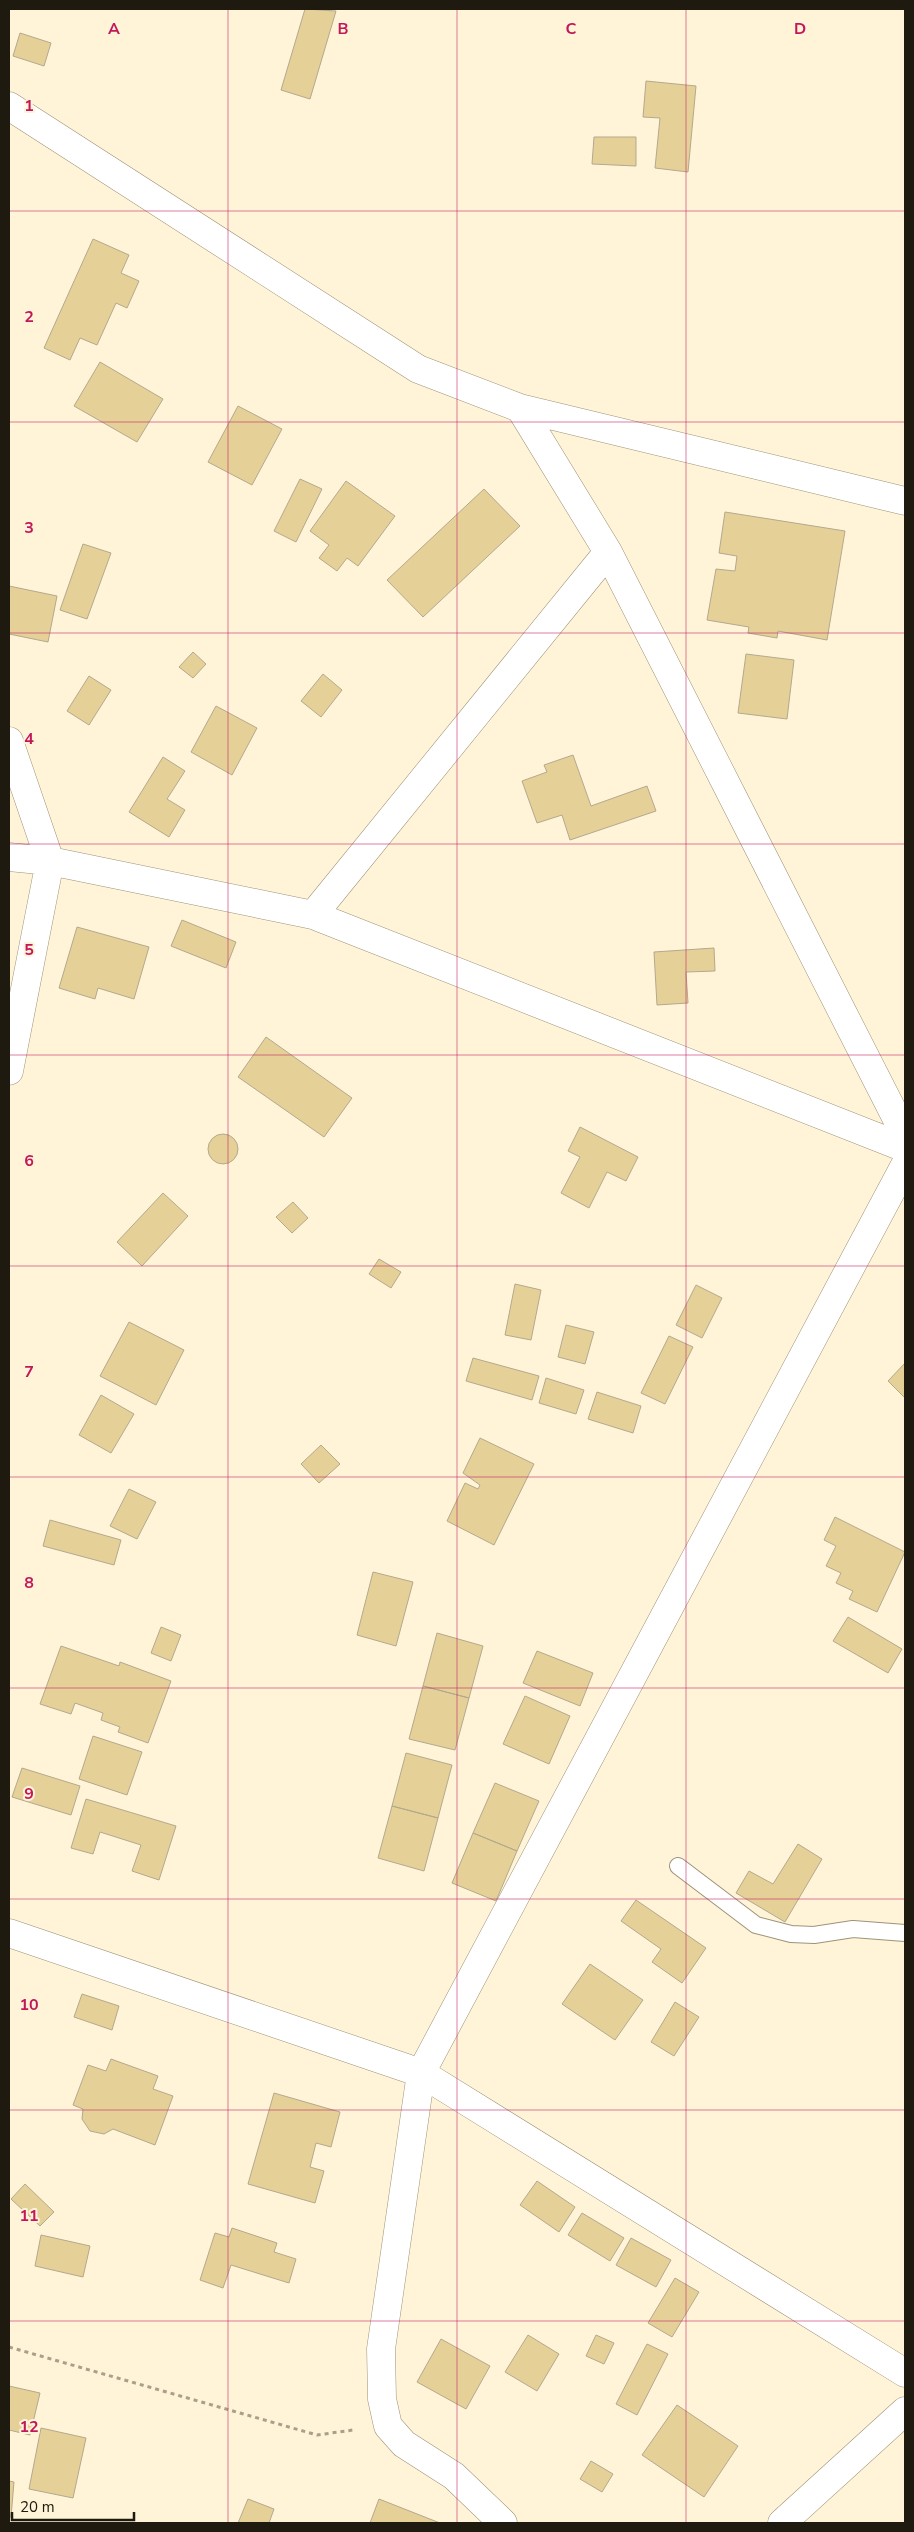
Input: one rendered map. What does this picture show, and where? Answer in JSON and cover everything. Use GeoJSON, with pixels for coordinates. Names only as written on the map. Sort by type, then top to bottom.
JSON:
{"type":"FeatureCollection","features":[{"type":"Feature","properties":{"kind":"street"},"geometry":{"type":"LineString","coordinates":[[9,106],[418,369],[520,408],[905,501]]}},
{"type":"Feature","properties":{"kind":"street"},"geometry":{"type":"LineString","coordinates":[[520,408],[608,552],[905,1135]]}},
{"type":"Feature","properties":{"kind":"street"},"geometry":{"type":"LineString","coordinates":[[313,915],[608,552]]}},
{"type":"Feature","properties":{"kind":"street"},"geometry":{"type":"LineString","coordinates":[[9,742],[50,861],[9,1071]]}},
{"type":"Feature","properties":{"kind":"street"},"geometry":{"type":"LineString","coordinates":[[9,857],[50,861],[313,915],[905,1148]]}},
{"type":"Feature","properties":{"kind":"street"},"geometry":{"type":"LineString","coordinates":[[503,2523],[454,2476],[404,2444],[388,2426],[382,2399],[381,2349],[421,2074],[905,1165]]}},
{"type":"Feature","properties":{"kind":"street"},"geometry":{"type":"LineString","coordinates":[[9,1933],[421,2074],[905,2373]]}},
{"type":"Feature","properties":{"kind":"street"},"geometry":{"type":"LineString","coordinates":[[782,2523],[905,2411]]}},
{"type":"Feature","properties":{"kind":"lane"},"geometry":{"type":"LineString","coordinates":[[678,1866],[756,1925],[791,1934],[814,1935],[853,1930],[905,1933]]}},
{"type":"Feature","properties":{"kind":"path"},"geometry":{"type":"LineString","coordinates":[[9,2347],[317,2435],[388,2426]]}},
{"type":"Feature","properties":{"kind":"building"},"geometry":{"type":"Polygon","coordinates":[[[305,9],[336,11],[310,99],[281,90],[305,9]]]}},
{"type":"Feature","properties":{"kind":"building"},"geometry":{"type":"Polygon","coordinates":[[[20,33],[51,43],[44,66],[13,56],[20,33]]]}},
{"type":"Feature","properties":{"kind":"building"},"geometry":{"type":"Polygon","coordinates":[[[646,81],[696,86],[688,172],[655,168],[660,118],[643,117],[646,81]]]}},
{"type":"Feature","properties":{"kind":"building"},"geometry":{"type":"Polygon","coordinates":[[[594,137],[636,137],[636,166],[592,164],[594,137]]]}},
{"type":"Feature","properties":{"kind":"building"},"geometry":{"type":"Polygon","coordinates":[[[93,239],[129,255],[121,273],[139,281],[127,308],[116,303],[97,345],[80,338],[70,360],[44,348],[93,239]]]}},
{"type":"Feature","properties":{"kind":"building"},"geometry":{"type":"Polygon","coordinates":[[[100,362],[163,399],[137,442],[74,406],[100,362]]]}},
{"type":"Feature","properties":{"kind":"building"},"geometry":{"type":"Polygon","coordinates":[[[238,406],[282,429],[252,485],[208,462],[238,406]]]}},
{"type":"Feature","properties":{"kind":"building"},"geometry":{"type":"Polygon","coordinates":[[[300,479],[322,489],[296,542],[274,531],[300,479]]]}},
{"type":"Feature","properties":{"kind":"building"},"geometry":{"type":"Polygon","coordinates":[[[346,481],[395,516],[358,566],[347,558],[337,571],[319,558],[329,545],[310,531],[346,481]]]}},
{"type":"Feature","properties":{"kind":"building"},"geometry":{"type":"Polygon","coordinates":[[[484,489],[520,526],[423,617],[387,580],[484,489]]]}},
{"type":"Feature","properties":{"kind":"building"},"geometry":{"type":"Polygon","coordinates":[[[725,512],[845,531],[827,640],[778,631],[777,638],[748,633],[749,627],[707,620],[716,569],[735,571],[737,556],[719,553],[725,512]]]}},
{"type":"Feature","properties":{"kind":"building"},"geometry":{"type":"Polygon","coordinates":[[[83,544],[111,553],[87,619],[60,610],[83,544]]]}},
{"type":"Feature","properties":{"kind":"building"},"geometry":{"type":"Polygon","coordinates":[[[9,586],[57,596],[48,642],[9,634],[9,586]]]}},
{"type":"Feature","properties":{"kind":"building"},"geometry":{"type":"Polygon","coordinates":[[[193,652],[206,664],[193,678],[179,667],[193,652]]]}},
{"type":"Feature","properties":{"kind":"building"},"geometry":{"type":"Polygon","coordinates":[[[746,654],[794,660],[787,719],[738,713],[746,654]]]}},
{"type":"Feature","properties":{"kind":"building"},"geometry":{"type":"Polygon","coordinates":[[[323,674],[342,690],[321,717],[301,701],[323,674]]]}},
{"type":"Feature","properties":{"kind":"building"},"geometry":{"type":"Polygon","coordinates":[[[89,676],[111,690],[89,725],[67,711],[89,676]]]}},
{"type":"Feature","properties":{"kind":"building"},"geometry":{"type":"Polygon","coordinates":[[[216,706],[257,728],[232,775],[191,752],[216,706]]]}},
{"type":"Feature","properties":{"kind":"building"},"geometry":{"type":"Polygon","coordinates":[[[573,755],[591,806],[647,786],[656,811],[570,840],[562,815],[537,823],[522,781],[547,772],[544,765],[573,755]]]}},
{"type":"Feature","properties":{"kind":"building"},"geometry":{"type":"Polygon","coordinates":[[[163,757],[185,771],[167,799],[185,810],[169,837],[129,812],[163,757]]]}},
{"type":"Feature","properties":{"kind":"building"},"geometry":{"type":"Polygon","coordinates":[[[182,920],[236,942],[226,968],[171,946],[182,920]]]}},
{"type":"Feature","properties":{"kind":"building"},"geometry":{"type":"Polygon","coordinates":[[[77,927],[149,947],[134,999],[98,988],[95,999],[59,988],[77,927]]]}},
{"type":"Feature","properties":{"kind":"building"},"geometry":{"type":"Polygon","coordinates":[[[714,948],[715,971],[686,972],[688,1003],[657,1005],[654,952],[714,948]]]}},
{"type":"Feature","properties":{"kind":"building"},"geometry":{"type":"Polygon","coordinates":[[[266,1037],[352,1098],[324,1137],[238,1077],[266,1037]]]}},
{"type":"Feature","properties":{"kind":"building"},"geometry":{"type":"Polygon","coordinates":[[[580,1127],[638,1157],[626,1181],[607,1172],[589,1208],[561,1193],[580,1157],[568,1151],[580,1127]]]}},
{"type":"Feature","properties":{"kind":"building"},"geometry":{"type":"Polygon","coordinates":[[[223,1134],[234,1138],[238,1149],[234,1160],[223,1164],[212,1160],[208,1149],[212,1138],[223,1134]]]}},
{"type":"Feature","properties":{"kind":"building"},"geometry":{"type":"Polygon","coordinates":[[[163,1193],[188,1216],[142,1266],[117,1242],[163,1193]]]}},
{"type":"Feature","properties":{"kind":"building"},"geometry":{"type":"Polygon","coordinates":[[[293,1202],[308,1218],[292,1233],[276,1217],[293,1202]]]}},
{"type":"Feature","properties":{"kind":"building"},"geometry":{"type":"Polygon","coordinates":[[[379,1259],[401,1272],[391,1288],[369,1274],[379,1259]]]}},
{"type":"Feature","properties":{"kind":"building"},"geometry":{"type":"Polygon","coordinates":[[[515,1284],[541,1290],[531,1340],[505,1335],[515,1284]]]}},
{"type":"Feature","properties":{"kind":"building"},"geometry":{"type":"Polygon","coordinates":[[[696,1285],[722,1298],[702,1338],[676,1325],[696,1285]]]}},
{"type":"Feature","properties":{"kind":"building"},"geometry":{"type":"Polygon","coordinates":[[[129,1322],[184,1350],[156,1405],[100,1376],[129,1322]]]}},
{"type":"Feature","properties":{"kind":"building"},"geometry":{"type":"Polygon","coordinates":[[[566,1325],[594,1332],[585,1364],[558,1357],[566,1325]]]}},
{"type":"Feature","properties":{"kind":"building"},"geometry":{"type":"Polygon","coordinates":[[[669,1336],[693,1347],[665,1404],[641,1393],[669,1336]]]}},
{"type":"Feature","properties":{"kind":"building"},"geometry":{"type":"Polygon","coordinates":[[[473,1358],[539,1376],[532,1400],[466,1381],[473,1358]]]}},
{"type":"Feature","properties":{"kind":"building"},"geometry":{"type":"Polygon","coordinates":[[[905,1363],[905,1398],[888,1381],[905,1363]]]}},
{"type":"Feature","properties":{"kind":"building"},"geometry":{"type":"Polygon","coordinates":[[[546,1378],[584,1390],[576,1414],[539,1403],[546,1378]]]}},
{"type":"Feature","properties":{"kind":"building"},"geometry":{"type":"Polygon","coordinates":[[[597,1392],[641,1406],[633,1433],[588,1419],[597,1392]]]}},
{"type":"Feature","properties":{"kind":"building"},"geometry":{"type":"Polygon","coordinates":[[[101,1395],[134,1414],[111,1453],[79,1435],[101,1395]]]}},
{"type":"Feature","properties":{"kind":"building"},"geometry":{"type":"Polygon","coordinates":[[[480,1438],[534,1464],[494,1545],[447,1521],[465,1483],[478,1489],[480,1485],[463,1473],[480,1438]]]}},
{"type":"Feature","properties":{"kind":"building"},"geometry":{"type":"Polygon","coordinates":[[[321,1445],[340,1464],[319,1483],[301,1464],[321,1445]]]}},
{"type":"Feature","properties":{"kind":"building"},"geometry":{"type":"Polygon","coordinates":[[[129,1489],[156,1502],[137,1539],[110,1526],[129,1489]]]}},
{"type":"Feature","properties":{"kind":"building"},"geometry":{"type":"Polygon","coordinates":[[[835,1517],[905,1552],[877,1612],[849,1599],[853,1591],[836,1583],[841,1573],[826,1566],[836,1546],[824,1540],[835,1517]]]}},
{"type":"Feature","properties":{"kind":"building"},"geometry":{"type":"Polygon","coordinates":[[[50,1520],[121,1540],[114,1565],[43,1546],[50,1520]]]}},
{"type":"Feature","properties":{"kind":"building"},"geometry":{"type":"Polygon","coordinates":[[[373,1572],[413,1582],[396,1646],[357,1635],[373,1572]]]}},
{"type":"Feature","properties":{"kind":"building"},"geometry":{"type":"Polygon","coordinates":[[[848,1617],[902,1649],[888,1673],[833,1641],[848,1617]]]}},
{"type":"Feature","properties":{"kind":"building"},"geometry":{"type":"Polygon","coordinates":[[[161,1627],[181,1635],[171,1661],[151,1653],[161,1627]]]}},
{"type":"Feature","properties":{"kind":"building"},"geometry":{"type":"Polygon","coordinates":[[[437,1633],[483,1646],[469,1698],[423,1686],[437,1633]]]}},
{"type":"Feature","properties":{"kind":"building"},"geometry":{"type":"Polygon","coordinates":[[[61,1646],[119,1666],[120,1662],[171,1681],[148,1743],[118,1732],[120,1727],[101,1720],[103,1713],[75,1703],[71,1714],[40,1704],[61,1646]]]}},
{"type":"Feature","properties":{"kind":"building"},"geometry":{"type":"Polygon","coordinates":[[[537,1651],[593,1673],[580,1706],[523,1683],[537,1651]]]}},
{"type":"Feature","properties":{"kind":"building"},"geometry":{"type":"Polygon","coordinates":[[[423,1686],[469,1698],[455,1750],[409,1739],[423,1686]]]}},
{"type":"Feature","properties":{"kind":"building"},"geometry":{"type":"Polygon","coordinates":[[[525,1696],[570,1716],[549,1764],[503,1744],[525,1696]]]}},
{"type":"Feature","properties":{"kind":"building"},"geometry":{"type":"Polygon","coordinates":[[[93,1736],[142,1752],[127,1795],[79,1779],[93,1736]]]}},
{"type":"Feature","properties":{"kind":"building"},"geometry":{"type":"Polygon","coordinates":[[[406,1753],[452,1765],[438,1818],[392,1806],[406,1753]]]}},
{"type":"Feature","properties":{"kind":"building"},"geometry":{"type":"Polygon","coordinates":[[[22,1768],[80,1786],[71,1815],[12,1797],[22,1768]]]}},
{"type":"Feature","properties":{"kind":"building"},"geometry":{"type":"Polygon","coordinates":[[[495,1783],[539,1801],[517,1851],[473,1833],[495,1783]]]}},
{"type":"Feature","properties":{"kind":"building"},"geometry":{"type":"Polygon","coordinates":[[[86,1799],[176,1826],[159,1880],[132,1871],[141,1845],[100,1832],[93,1854],[71,1848],[86,1799]]]}},
{"type":"Feature","properties":{"kind":"building"},"geometry":{"type":"Polygon","coordinates":[[[392,1806],[438,1818],[424,1871],[378,1858],[392,1806]]]}},
{"type":"Feature","properties":{"kind":"building"},"geometry":{"type":"Polygon","coordinates":[[[473,1833],[517,1851],[496,1901],[452,1883],[473,1833]]]}},
{"type":"Feature","properties":{"kind":"building"},"geometry":{"type":"Polygon","coordinates":[[[798,1844],[822,1859],[785,1922],[736,1893],[749,1871],[773,1884],[798,1844]]]}},
{"type":"Feature","properties":{"kind":"building"},"geometry":{"type":"Polygon","coordinates":[[[636,1900],[706,1948],[682,1983],[652,1962],[661,1949],[621,1921],[636,1900]]]}},
{"type":"Feature","properties":{"kind":"building"},"geometry":{"type":"Polygon","coordinates":[[[590,1964],[643,2000],[615,2040],[562,2004],[590,1964]]]}},
{"type":"Feature","properties":{"kind":"building"},"geometry":{"type":"Polygon","coordinates":[[[82,1994],[119,2006],[112,2030],[74,2017],[82,1994]]]}},
{"type":"Feature","properties":{"kind":"building"},"geometry":{"type":"Polygon","coordinates":[[[675,2002],[699,2017],[674,2056],[651,2042],[675,2002]]]}},
{"type":"Feature","properties":{"kind":"building"},"geometry":{"type":"Polygon","coordinates":[[[111,2059],[158,2076],[153,2089],[173,2096],[155,2145],[113,2129],[104,2134],[90,2131],[82,2119],[83,2109],[73,2105],[88,2065],[106,2071],[111,2059]]]}},
{"type":"Feature","properties":{"kind":"building"},"geometry":{"type":"Polygon","coordinates":[[[274,2093],[340,2112],[331,2147],[316,2143],[310,2167],[324,2171],[315,2203],[248,2184],[274,2093]]]}},
{"type":"Feature","properties":{"kind":"building"},"geometry":{"type":"Polygon","coordinates":[[[537,2181],[575,2207],[559,2232],[520,2205],[537,2181]]]}},
{"type":"Feature","properties":{"kind":"building"},"geometry":{"type":"Polygon","coordinates":[[[25,2184],[54,2212],[40,2226],[11,2199],[25,2184]]]}},
{"type":"Feature","properties":{"kind":"building"},"geometry":{"type":"Polygon","coordinates":[[[582,2213],[624,2238],[610,2261],[568,2235],[582,2213]]]}},
{"type":"Feature","properties":{"kind":"building"},"geometry":{"type":"Polygon","coordinates":[[[232,2228],[277,2243],[274,2252],[296,2259],[289,2283],[231,2265],[223,2288],[200,2280],[215,2233],[229,2237],[232,2228]]]}},
{"type":"Feature","properties":{"kind":"building"},"geometry":{"type":"Polygon","coordinates":[[[41,2235],[90,2246],[83,2277],[35,2266],[41,2235]]]}},
{"type":"Feature","properties":{"kind":"building"},"geometry":{"type":"Polygon","coordinates":[[[631,2238],[671,2260],[656,2287],[616,2265],[631,2238]]]}},
{"type":"Feature","properties":{"kind":"building"},"geometry":{"type":"Polygon","coordinates":[[[675,2278],[699,2292],[672,2337],[648,2323],[675,2278]]]}},
{"type":"Feature","properties":{"kind":"building"},"geometry":{"type":"Polygon","coordinates":[[[528,2335],[559,2354],[537,2391],[505,2372],[528,2335]]]}},
{"type":"Feature","properties":{"kind":"building"},"geometry":{"type":"Polygon","coordinates":[[[596,2335],[614,2343],[604,2364],[586,2356],[596,2335]]]}},
{"type":"Feature","properties":{"kind":"building"},"geometry":{"type":"Polygon","coordinates":[[[441,2339],[490,2366],[466,2409],[417,2382],[441,2339]]]}},
{"type":"Feature","properties":{"kind":"building"},"geometry":{"type":"Polygon","coordinates":[[[647,2344],[668,2354],[637,2415],[616,2404],[647,2344]]]}},
{"type":"Feature","properties":{"kind":"building"},"geometry":{"type":"Polygon","coordinates":[[[9,2386],[40,2393],[30,2435],[9,2430],[9,2386]]]}},
{"type":"Feature","properties":{"kind":"building"},"geometry":{"type":"Polygon","coordinates":[[[677,2405],[738,2446],[704,2497],[642,2455],[677,2405]]]}},
{"type":"Feature","properties":{"kind":"building"},"geometry":{"type":"Polygon","coordinates":[[[41,2428],[86,2438],[73,2498],[29,2489],[41,2428]]]}},
{"type":"Feature","properties":{"kind":"building"},"geometry":{"type":"Polygon","coordinates":[[[591,2461],[613,2474],[602,2492],[580,2479],[591,2461]]]}},
{"type":"Feature","properties":{"kind":"building"},"geometry":{"type":"Polygon","coordinates":[[[9,2481],[14,2482],[11,2517],[9,2517],[9,2481]]]}},
{"type":"Feature","properties":{"kind":"building"},"geometry":{"type":"Polygon","coordinates":[[[248,2499],[274,2509],[269,2523],[238,2523],[248,2499]]]}},
{"type":"Feature","properties":{"kind":"building"},"geometry":{"type":"Polygon","coordinates":[[[379,2499],[440,2523],[370,2523],[379,2499]]]}}]}
